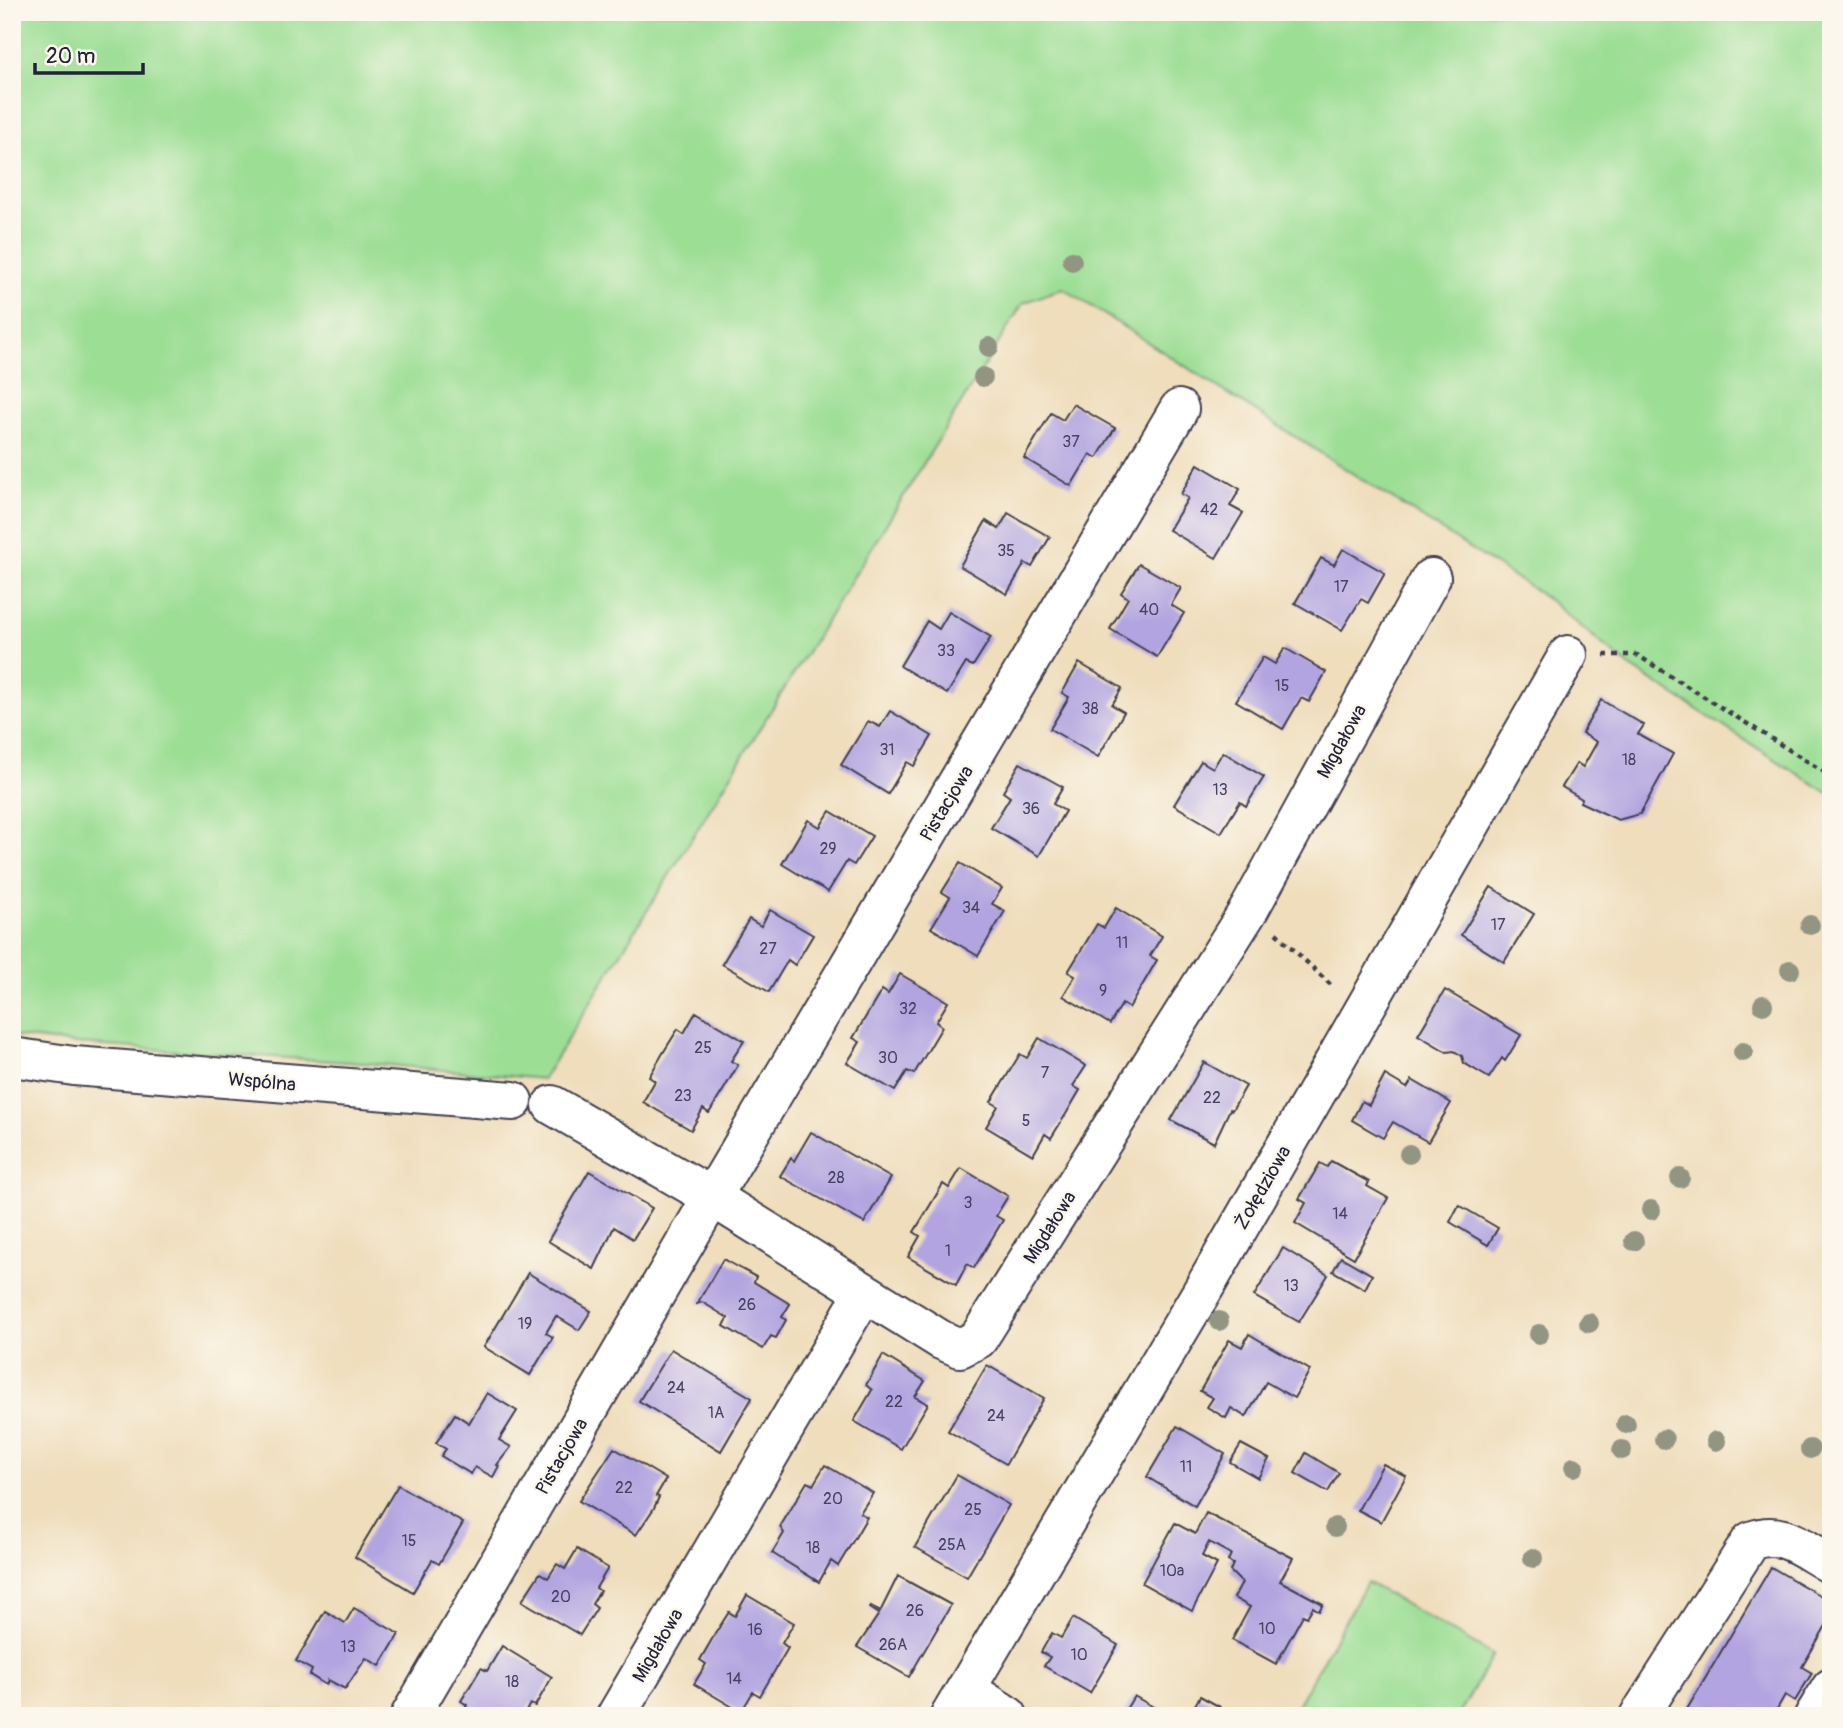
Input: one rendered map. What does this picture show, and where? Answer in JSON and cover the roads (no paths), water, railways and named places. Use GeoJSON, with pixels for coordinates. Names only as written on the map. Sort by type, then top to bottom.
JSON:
{"type":"FeatureCollection","features":[{"type":"Feature","properties":{"kind":"street","name":"Pistacjowa"},"geometry":{"type":"LineString","coordinates":[[410,1716],[712,1196],[1179,409]]}},
{"type":"Feature","properties":{"kind":"street","name":"Migdałowa"},"geometry":{"type":"LineString","coordinates":[[616,1716],[864,1293],[941,1340],[960,1348],[978,1339],[1250,908],[1431,578]]}},
{"type":"Feature","properties":{"kind":"street","name":"Żołędziowa"},"geometry":{"type":"LineString","coordinates":[[958,1702],[1207,1283],[1568,655]]}},
{"type":"Feature","properties":{"kind":"street","name":"Wspólna"},"geometry":{"type":"LineString","coordinates":[[12,1057],[74,1066],[513,1101]]}},
{"type":"Feature","properties":{"kind":"street"},"geometry":{"type":"LineString","coordinates":[[552,1105],[712,1196],[864,1293]]}},
{"type":"Feature","properties":{"kind":"street"},"geometry":{"type":"LineString","coordinates":[[1639,1716],[1751,1541],[1766,1534],[1780,1537],[1831,1564]]}},
{"type":"Feature","properties":{"kind":"street"},"geometry":{"type":"LineString","coordinates":[[1814,1716],[1831,1688]]}},
{"type":"Feature","properties":{"kind":"street"},"geometry":{"type":"LineString","coordinates":[[958,1702],[1008,1716]]}}]}
